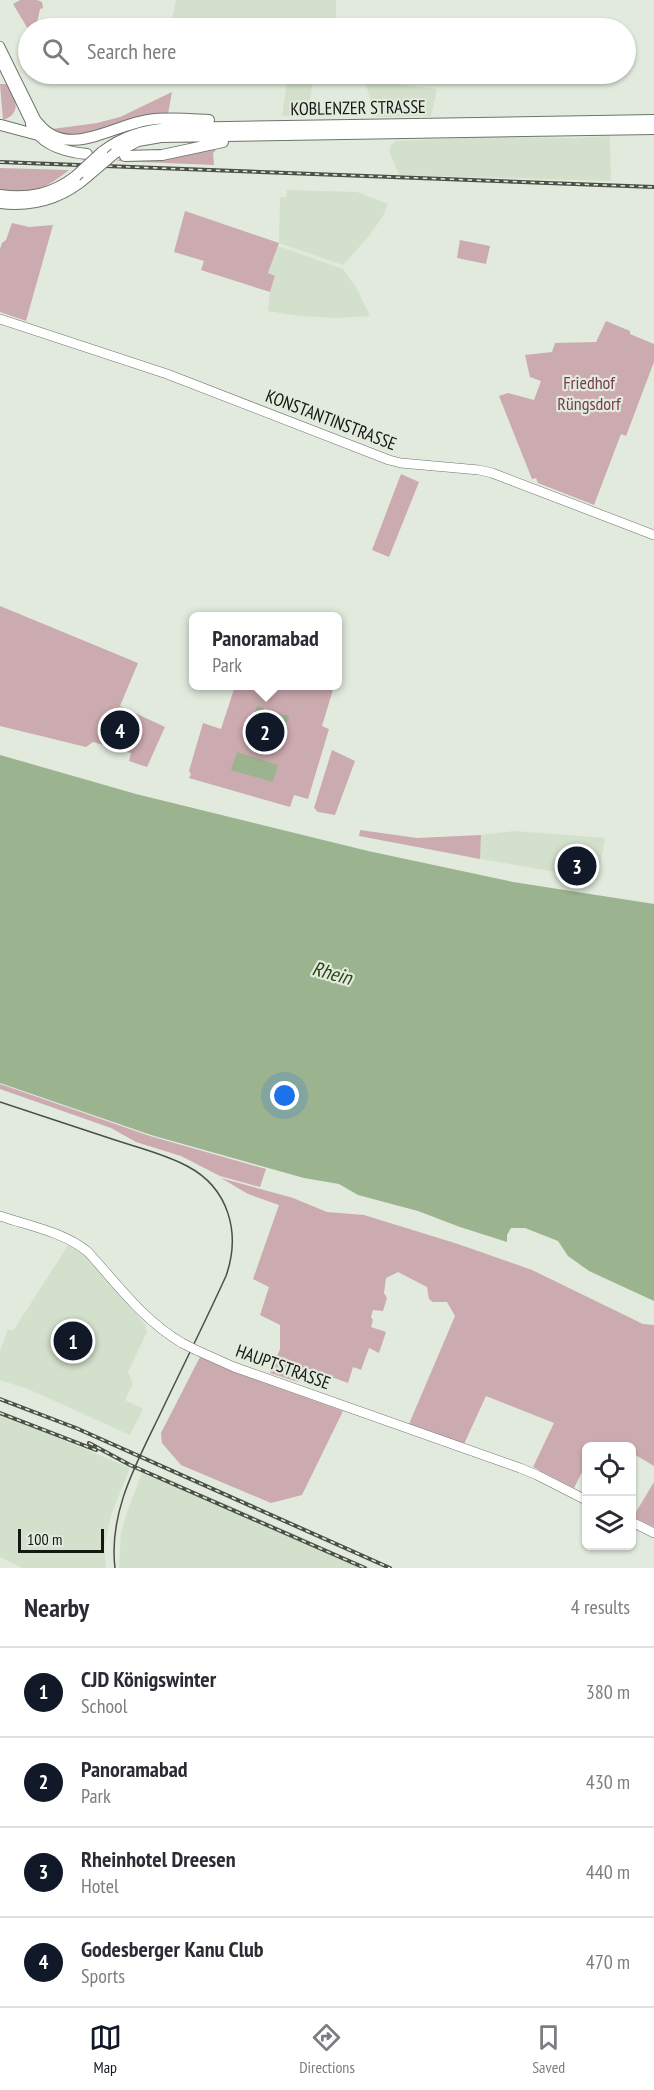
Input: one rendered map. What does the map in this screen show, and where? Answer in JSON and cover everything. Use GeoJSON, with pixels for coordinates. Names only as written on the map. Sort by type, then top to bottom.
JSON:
{"type":"FeatureCollection","features":[{"type":"Feature","properties":{"kind":"main road"},"geometry":{"type":"LineString","coordinates":[[35,123],[56,136],[74,140],[92,138],[138,122],[160,119],[259,122],[274,126]]}},
{"type":"Feature","properties":{"kind":"main road","name":"KOBLENZER STRASSE"},"geometry":{"type":"LineString","coordinates":[[0,195],[16,197],[38,195],[54,190],[76,176],[102,152],[125,137],[152,129],[654,120]]}},
{"type":"Feature","properties":{"kind":"main road"},"geometry":{"type":"LineString","coordinates":[[35,123],[40,136]]}},
{"type":"Feature","properties":{"kind":"main road"},"geometry":{"type":"LineString","coordinates":[[1,125],[26,130],[62,150],[87,154]]}},
{"type":"Feature","properties":{"kind":"main road","name":"KOBLENZER STRASSE"},"geometry":{"type":"LineString","coordinates":[[0,203],[45,202],[66,193],[120,154],[129,144],[152,138],[654,129]]}},
{"type":"Feature","properties":{"kind":"main road"},"geometry":{"type":"LineString","coordinates":[[120,154],[162,155],[222,142],[272,140],[307,135]]}},
{"type":"Feature","properties":{"kind":"main road","name":"KONSTANTINSTRASSE"},"geometry":{"type":"LineString","coordinates":[[0,320],[159,371],[389,460],[492,472],[654,535]]}},
{"type":"Feature","properties":{"kind":"main road","name":"HAUPTSTRASSE"},"geometry":{"type":"LineString","coordinates":[[0,1216],[69,1239],[80,1245],[143,1314],[164,1332],[196,1350],[234,1367],[529,1472],[582,1498]]}},
{"type":"Feature","properties":{"kind":"main road"},"geometry":{"type":"LineString","coordinates":[[636,1524],[654,1533]]}},
{"type":"Feature","properties":{"kind":"street"},"geometry":{"type":"LineString","coordinates":[[0,46],[35,123]]}},
{"type":"Feature","properties":{"kind":"street"},"geometry":{"type":"LineString","coordinates":[[0,60],[35,123]]}},
{"type":"Feature","properties":{"kind":"shaded area"},"geometry":{"type":"Polygon","coordinates":[[[176,0],[336,0],[336,18],[172,18],[176,0]]]}},
{"type":"Feature","properties":{"kind":"shaded area"},"geometry":{"type":"Polygon","coordinates":[[[287,84],[312,84],[307,116],[282,116],[287,84]]]}},
{"type":"Feature","properties":{"kind":"shaded area"},"geometry":{"type":"Polygon","coordinates":[[[365,84],[396,84],[437,89],[431,116],[377,117],[365,84]]]}},
{"type":"Feature","properties":{"kind":"shaded area"},"geometry":{"type":"Polygon","coordinates":[[[610,136],[611,181],[399,175],[389,151],[396,141],[610,136]]]}},
{"type":"Feature","properties":{"kind":"shaded area"},"geometry":{"type":"Polygon","coordinates":[[[287,190],[357,192],[388,204],[383,216],[369,236],[343,265],[279,243],[280,197],[286,197],[287,190]]]}},
{"type":"Feature","properties":{"kind":"shaded area"},"geometry":{"type":"Polygon","coordinates":[[[278,246],[343,269],[356,287],[370,316],[335,318],[268,311],[270,292],[275,277],[268,274],[278,246]]]}},
{"type":"Feature","properties":{"kind":"shaded area"},"geometry":{"type":"Polygon","coordinates":[[[514,831],[605,838],[598,876],[574,875],[480,859],[481,835],[514,831]]]}},
{"type":"Feature","properties":{"kind":"shaded area"},"geometry":{"type":"Polygon","coordinates":[[[69,1244],[85,1255],[145,1324],[147,1332],[128,1372],[133,1384],[125,1400],[143,1409],[130,1435],[28,1389],[0,1380],[0,1351],[8,1329],[13,1331],[69,1244]]]}},
{"type":"Feature","properties":{"kind":"shaded area"},"geometry":{"type":"Polygon","coordinates":[[[0,1416],[30,1426],[130,1468],[111,1515],[104,1547],[106,1568],[22,1568],[0,1557],[0,1416]]]}},
{"type":"Feature","properties":{"kind":"shaded area"},"geometry":{"type":"Polygon","coordinates":[[[142,1473],[212,1502],[215,1499],[370,1568],[119,1568],[121,1533],[142,1473]]]}},
{"type":"Feature","properties":{"kind":"green space"},"geometry":{"type":"Polygon","coordinates":[[[20,0],[37,0],[42,2],[43,8],[40,9],[38,18],[21,18],[13,4],[20,0]]]}},
{"type":"Feature","properties":{"kind":"green space"},"geometry":{"type":"Polygon","coordinates":[[[0,84],[8,84],[16,105],[13,113],[3,120],[0,84]]]}},
{"type":"Feature","properties":{"kind":"green space"},"geometry":{"type":"Polygon","coordinates":[[[172,92],[168,114],[70,137],[52,129],[97,123],[120,117],[172,92]]]}},
{"type":"Feature","properties":{"kind":"green space"},"geometry":{"type":"Polygon","coordinates":[[[216,150],[213,153],[214,165],[117,161],[123,156],[216,150]]]}},
{"type":"Feature","properties":{"kind":"green space"},"geometry":{"type":"Polygon","coordinates":[[[0,168],[69,170],[53,182],[37,189],[11,191],[0,189],[0,168]]]}},
{"type":"Feature","properties":{"kind":"green space"},"geometry":{"type":"Polygon","coordinates":[[[185,211],[279,243],[268,273],[275,276],[270,292],[201,270],[204,261],[174,252],[185,211]]]}},
{"type":"Feature","properties":{"kind":"green space"},"geometry":{"type":"Polygon","coordinates":[[[12,223],[29,227],[53,225],[26,321],[0,312],[0,249],[12,223]]]}},
{"type":"Feature","properties":{"kind":"green space"},"geometry":{"type":"Polygon","coordinates":[[[460,240],[490,246],[486,264],[457,258],[460,240]]]}},
{"type":"Feature","properties":{"kind":"green space","name":"Friedhof Rüngsdorf"},"geometry":{"type":"Polygon","coordinates":[[[606,321],[654,344],[654,362],[626,436],[621,434],[594,505],[538,483],[536,478],[532,479],[499,396],[508,393],[534,400],[541,381],[530,377],[525,355],[552,352],[555,343],[596,342],[606,321]]]}},
{"type":"Feature","properties":{"kind":"green space"},"geometry":{"type":"Polygon","coordinates":[[[401,474],[419,482],[389,557],[372,550],[401,474]]]}},
{"type":"Feature","properties":{"kind":"green space"},"geometry":{"type":"Polygon","coordinates":[[[0,606],[138,663],[120,706],[165,727],[147,767],[129,761],[131,753],[93,742],[86,747],[0,726],[0,606]]]}},
{"type":"Feature","properties":{"kind":"green space"},"geometry":{"type":"Polygon","coordinates":[[[234,690],[333,690],[322,726],[329,729],[308,799],[294,795],[290,807],[189,778],[203,723],[221,729],[234,690]]]}},
{"type":"Feature","properties":{"kind":"green space"},"geometry":{"type":"Polygon","coordinates":[[[332,750],[355,761],[335,815],[318,812],[314,808],[332,750]]]}},
{"type":"Feature","properties":{"kind":"green space"},"geometry":{"type":"Polygon","coordinates":[[[360,830],[417,838],[481,835],[480,859],[359,836],[360,830]]]}},
{"type":"Feature","properties":{"kind":"green space"},"geometry":{"type":"Polygon","coordinates":[[[0,1084],[150,1136],[266,1169],[260,1187],[220,1176],[181,1156],[136,1142],[111,1128],[0,1089],[0,1084]]]}},
{"type":"Feature","properties":{"kind":"green space"},"geometry":{"type":"Polygon","coordinates":[[[221,1178],[293,1198],[327,1212],[364,1215],[458,1244],[532,1270],[643,1324],[654,1325],[654,1466],[636,1455],[636,1442],[582,1442],[582,1472],[574,1488],[533,1467],[554,1423],[486,1396],[464,1444],[409,1424],[455,1316],[447,1302],[433,1302],[429,1299],[427,1287],[398,1272],[386,1278],[384,1293],[387,1298],[383,1311],[373,1310],[371,1317],[373,1320],[371,1327],[386,1332],[379,1353],[369,1348],[361,1370],[353,1367],[348,1383],[304,1367],[298,1382],[270,1373],[280,1349],[280,1325],[260,1315],[269,1287],[253,1279],[279,1205],[248,1194],[221,1178]]]}},
{"type":"Feature","properties":{"kind":"green space"},"geometry":{"type":"Polygon","coordinates":[[[200,1357],[229,1370],[343,1411],[302,1495],[271,1503],[181,1465],[162,1443],[161,1433],[200,1357]]]}},
{"type":"Feature","properties":{"kind":"green space"},"geometry":{"type":"Polygon","coordinates":[[[654,1482],[654,1527],[636,1518],[636,1512],[654,1482]]]}},
{"type":"Feature","properties":{"kind":"water"},"geometry":{"type":"Polygon","coordinates":[[[257,706],[264,708],[262,715],[264,716],[268,709],[288,715],[289,718],[283,731],[279,730],[280,725],[277,730],[263,726],[264,720],[261,719],[259,724],[252,722],[257,706]]]}},
{"type":"Feature","properties":{"kind":"water"},"geometry":{"type":"Polygon","coordinates":[[[237,752],[278,765],[273,782],[231,770],[237,752]]]}},
{"type":"Feature","properties":{"kind":"water","name":"Rhein"},"geometry":{"type":"Polygon","coordinates":[[[0,755],[136,794],[368,851],[513,882],[654,904],[654,1301],[589,1271],[568,1256],[558,1241],[525,1228],[511,1228],[507,1235],[507,1242],[418,1211],[358,1195],[339,1184],[304,1178],[151,1135],[0,1083],[0,755]]]}},
{"type":"Feature","properties":{"kind":"tram line"},"geometry":{"type":"LineString","coordinates":[[0,1102],[178,1161],[201,1175],[213,1186],[228,1213],[232,1244],[226,1276],[127,1485],[116,1526],[115,1568]]}},
{"type":"Feature","properties":{"kind":"railway"},"geometry":{"type":"LineString","coordinates":[[0,162],[654,187]]}},
{"type":"Feature","properties":{"kind":"railway"},"geometry":{"type":"LineString","coordinates":[[0,1399],[76,1428],[390,1568]]}},
{"type":"Feature","properties":{"kind":"railway"},"geometry":{"type":"LineString","coordinates":[[0,1413],[96,1450]]}},
{"type":"Feature","properties":{"kind":"railway"},"geometry":{"type":"LineString","coordinates":[[89,1443],[130,1465],[365,1568]]}},
{"type":"Feature","properties":{"kind":"place","name":"Godesberger Kanu Club"},"geometry":{"type":"Point","coordinates":[120,730]}},
{"type":"Feature","properties":{"kind":"place","name":"Panoramabad"},"geometry":{"type":"Point","coordinates":[265,732]}},
{"type":"Feature","properties":{"kind":"place","name":"Rheinhotel Dreesen"},"geometry":{"type":"Point","coordinates":[577,866]}},
{"type":"Feature","properties":{"kind":"place","name":"CJD Königswinter"},"geometry":{"type":"Point","coordinates":[73,1341]}}]}
